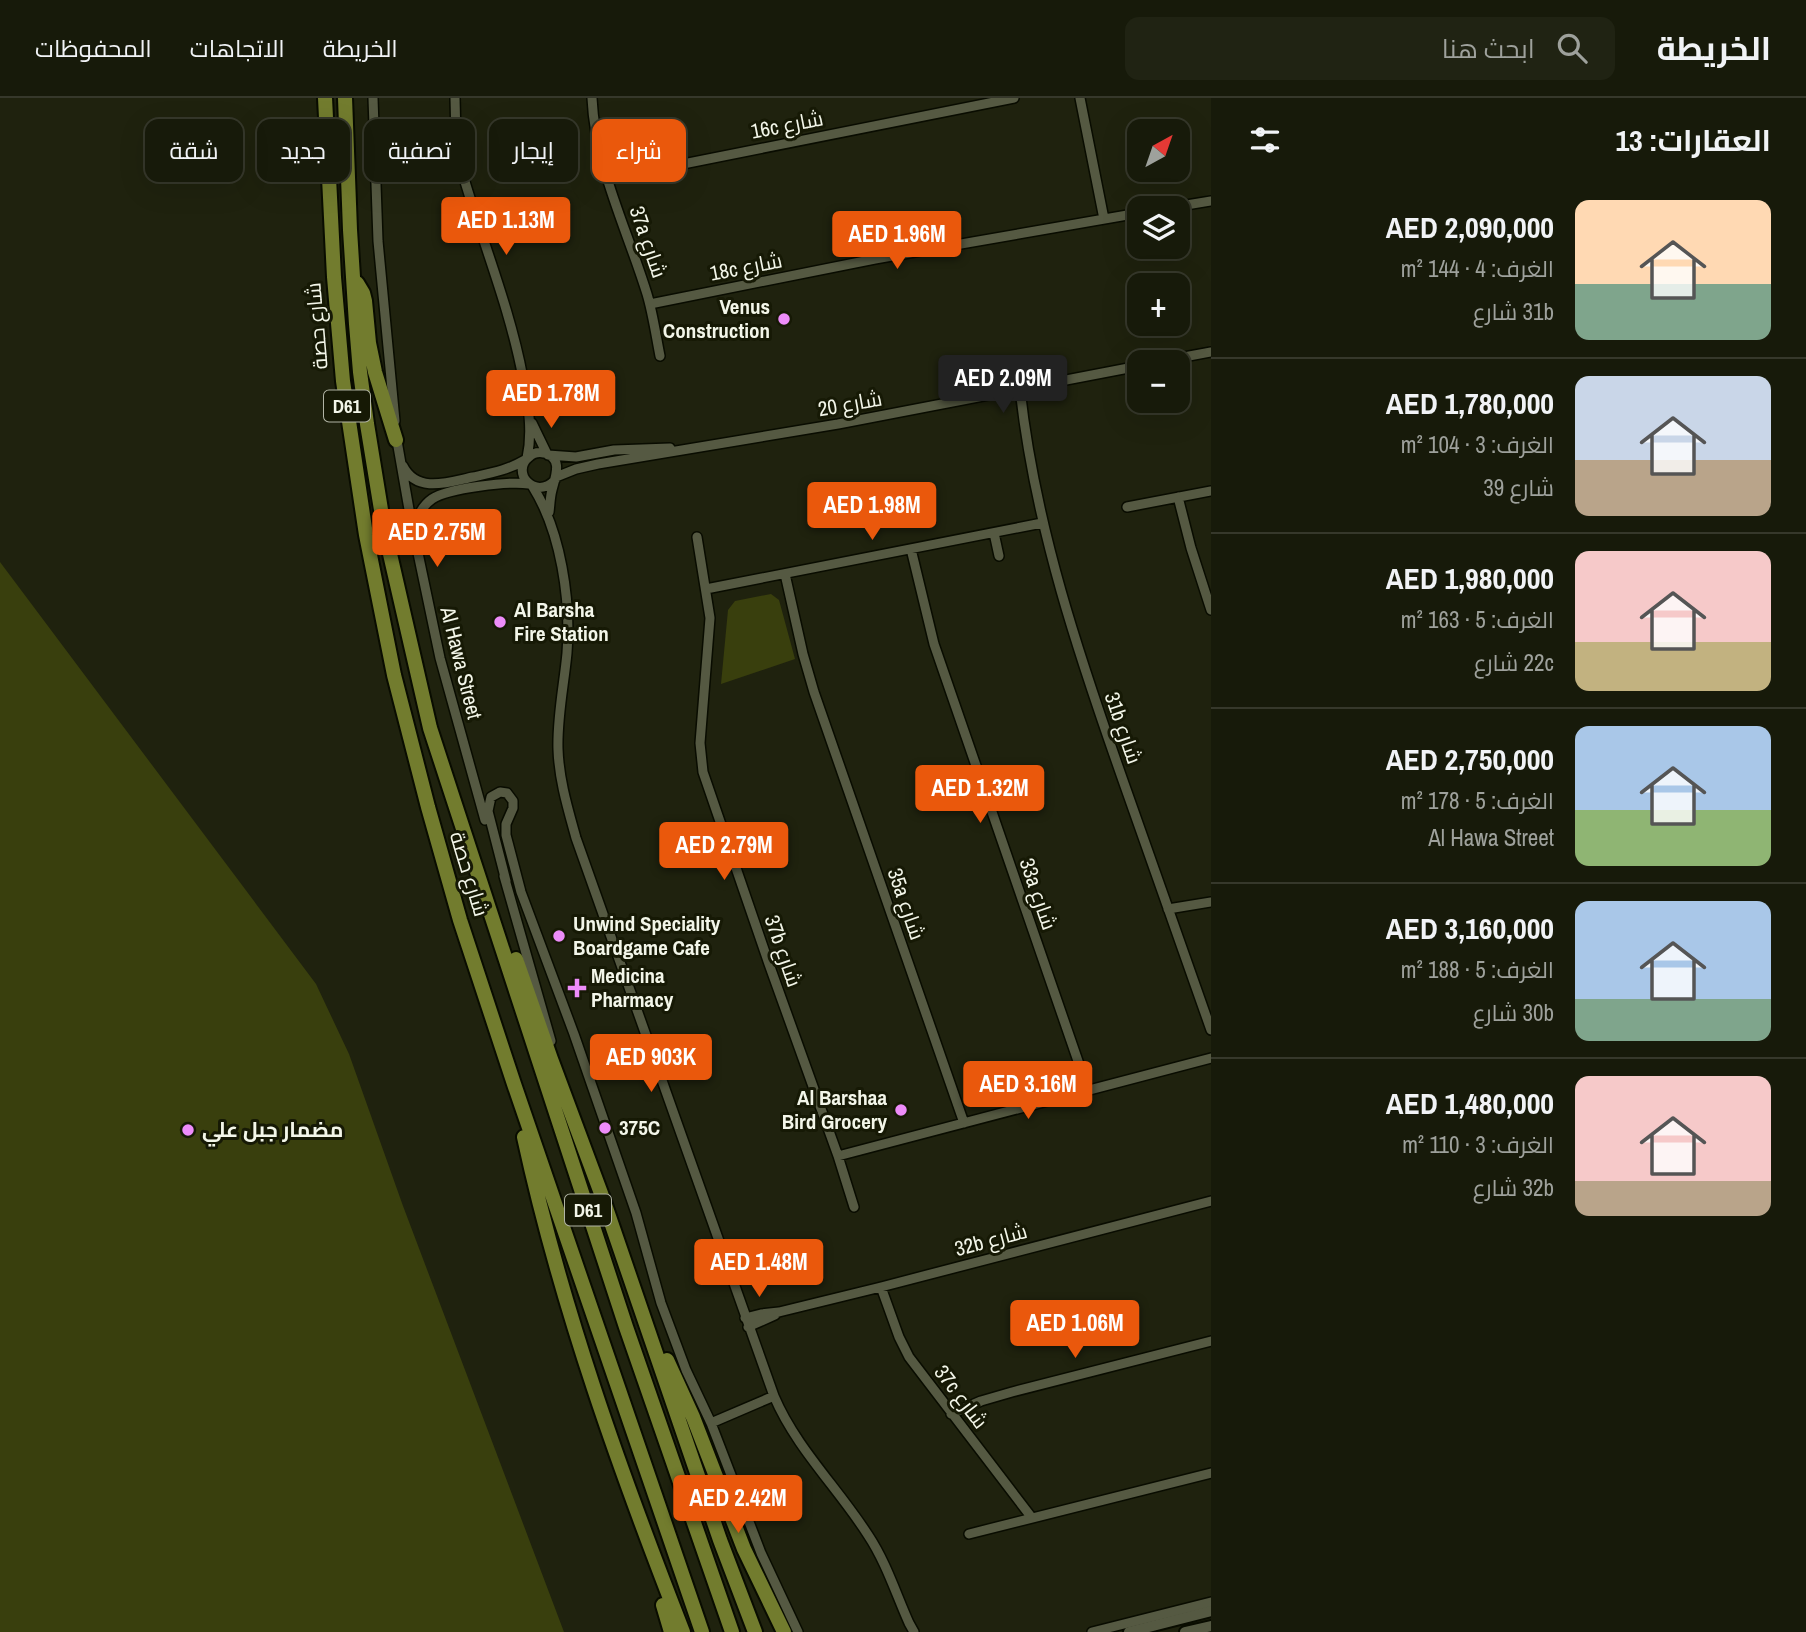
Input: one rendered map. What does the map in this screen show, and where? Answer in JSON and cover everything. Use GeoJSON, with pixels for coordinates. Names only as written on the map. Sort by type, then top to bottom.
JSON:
{"type":"FeatureCollection","features":[{"type":"Feature","properties":{"kind":"main road","name":"شارع حصة"},"geometry":{"type":"LineString","coordinates":[[325,98],[334,277],[343,381],[357,484],[394,675],[430,818],[460,920],[702,1632]]}},
{"type":"Feature","properties":{"kind":"main road","name":"شارع حصة"},"geometry":{"type":"LineString","coordinates":[[345,98],[350,230],[360,372],[384,528],[430,728],[622,1314],[732,1632]]}},
{"type":"Feature","properties":{"kind":"main road"},"geometry":{"type":"LineString","coordinates":[[354,277],[363,293],[375,372],[397,445]]}},
{"type":"Feature","properties":{"kind":"main road","name":"شارع حصة"},"geometry":{"type":"LineString","coordinates":[[467,838],[486,880],[644,1315]]}},
{"type":"Feature","properties":{"kind":"main road"},"geometry":{"type":"LineString","coordinates":[[514,1084],[552,1253],[578,1340],[644,1533],[682,1632]]}},
{"type":"Feature","properties":{"kind":"main road"},"geometry":{"type":"LineString","coordinates":[[644,1315],[680,1386],[744,1549],[784,1632]]}},
{"type":"Feature","properties":{"kind":"main road","name":"D61"},"geometry":{"type":"LineString","coordinates":[[644,1315],[720,1540],[755,1632]]}},
{"type":"Feature","properties":{"kind":"main road"},"geometry":{"type":"LineString","coordinates":[[644,1533],[671,1632]]}},
{"type":"Feature","properties":{"kind":"street","name":"Al Hawa Street"},"geometry":{"type":"LineString","coordinates":[[373,98],[378,241],[397,445],[440,658],[476,792],[497,862],[506,881],[544,1013],[551,1041],[551,1059]]}},
{"type":"Feature","properties":{"kind":"street"},"geometry":{"type":"LineString","coordinates":[[455,98],[459,161],[506,306],[530,419],[530,438],[522,471],[524,479],[538,488],[548,486],[555,478]]}},
{"type":"Feature","properties":{"kind":"street","name":"37a شارع"},"geometry":{"type":"LineString","coordinates":[[592,98],[594,119]]}},
{"type":"Feature","properties":{"kind":"street","name":"16c شارع"},"geometry":{"type":"LineString","coordinates":[[686,163],[1014,98]]}},
{"type":"Feature","properties":{"kind":"street"},"geometry":{"type":"LineString","coordinates":[[1080,98],[1104,219]]}},
{"type":"Feature","properties":{"kind":"street","name":"37a شارع"},"geometry":{"type":"LineString","coordinates":[[609,182],[650,304],[660,356]]}},
{"type":"Feature","properties":{"kind":"street"},"geometry":{"type":"LineString","coordinates":[[1190,204],[1211,201]]}},
{"type":"Feature","properties":{"kind":"street","name":"18c شارع"},"geometry":{"type":"LineString","coordinates":[[650,304],[875,259],[1127,215]]}},
{"type":"Feature","properties":{"kind":"street"},"geometry":{"type":"LineString","coordinates":[[1190,356],[1211,352]]}},
{"type":"Feature","properties":{"kind":"street","name":"شارع 20"},"geometry":{"type":"LineString","coordinates":[[555,478],[598,464],[838,424],[1127,368]]}},
{"type":"Feature","properties":{"kind":"street","name":"31b شارع"},"geometry":{"type":"LineString","coordinates":[[1016,390],[1042,523],[1053,562],[1096,703],[1211,1030]]}},
{"type":"Feature","properties":{"kind":"street"},"geometry":{"type":"LineString","coordinates":[[530,419],[547,454],[554,459],[557,466],[549,517]]}},
{"type":"Feature","properties":{"kind":"street"},"geometry":{"type":"LineString","coordinates":[[397,445],[406,471],[426,484],[437,485],[503,471],[537,453],[547,454]]}},
{"type":"Feature","properties":{"kind":"street","name":"شارع 20"},"geometry":{"type":"LineString","coordinates":[[547,454],[576,457],[623,449],[689,448]]}},
{"type":"Feature","properties":{"kind":"street"},"geometry":{"type":"LineString","coordinates":[[414,528],[422,509],[441,494],[513,482],[532,485],[542,500],[549,517],[562,574],[568,618],[558,735],[565,800],[583,858],[774,1396],[794,1435],[874,1544],[911,1629]]}},
{"type":"Feature","properties":{"kind":"street"},"geometry":{"type":"LineString","coordinates":[[1128,507],[1211,491]]}},
{"type":"Feature","properties":{"kind":"street"},"geometry":{"type":"LineString","coordinates":[[1178,497],[1211,610]]}},
{"type":"Feature","properties":{"kind":"street"},"geometry":{"type":"LineString","coordinates":[[706,589],[1042,523]]}},
{"type":"Feature","properties":{"kind":"street"},"geometry":{"type":"LineString","coordinates":[[994,533],[999,555]]}},
{"type":"Feature","properties":{"kind":"street","name":"37b شارع"},"geometry":{"type":"LineString","coordinates":[[697,537],[710,632],[700,743],[703,772],[854,1207]]}},
{"type":"Feature","properties":{"kind":"street","name":"33a شارع"},"geometry":{"type":"LineString","coordinates":[[911,549],[934,644],[1088,1090]]}},
{"type":"Feature","properties":{"kind":"street","name":"35a شارع"},"geometry":{"type":"LineString","coordinates":[[785,574],[814,692],[964,1123]]}},
{"type":"Feature","properties":{"kind":"street","name":"شارع حصة"},"geometry":{"type":"LineString","coordinates":[[506,881],[488,811],[491,797],[500,792],[510,795],[513,801],[506,824],[506,835],[521,891],[636,1213],[664,1315],[711,1423]]}},
{"type":"Feature","properties":{"kind":"street"},"geometry":{"type":"LineString","coordinates":[[1170,913],[1208,903]]}},
{"type":"Feature","properties":{"kind":"street"},"geometry":{"type":"LineString","coordinates":[[838,1156],[1211,1058]]}},
{"type":"Feature","properties":{"kind":"street","name":"32b شارع"},"geometry":{"type":"LineString","coordinates":[[747,1323],[761,1314],[881,1287],[1211,1201]]}},
{"type":"Feature","properties":{"kind":"street","name":"37c شارع"},"geometry":{"type":"LineString","coordinates":[[881,1287],[904,1347],[915,1366],[1032,1518]]}},
{"type":"Feature","properties":{"kind":"street"},"geometry":{"type":"LineString","coordinates":[[951,1414],[1012,1392],[1211,1340]]}},
{"type":"Feature","properties":{"kind":"street"},"geometry":{"type":"LineString","coordinates":[[774,1396],[711,1423],[761,1553],[798,1632]]}},
{"type":"Feature","properties":{"kind":"street"},"geometry":{"type":"LineString","coordinates":[[969,1534],[1211,1474]]}},
{"type":"Feature","properties":{"kind":"street"},"geometry":{"type":"LineString","coordinates":[[1092,1632],[1211,1602]]}},
{"type":"Feature","properties":{"kind":"street"},"geometry":{"type":"LineString","coordinates":[[1129,1632],[1211,1611]]}},
{"type":"Feature","properties":{"kind":"street"},"geometry":{"type":"LineString","coordinates":[[1185,1632],[1211,1626]]}},
{"type":"Feature","properties":{"kind":"green space","name":"مضمار جبل علي"},"geometry":{"type":"Polygon","coordinates":[[[0,562],[316,984],[349,1054],[403,1206],[564,1632],[0,1632],[0,562]]]}},
{"type":"Feature","properties":{"kind":"green space"},"geometry":{"type":"Polygon","coordinates":[[[771,594],[779,600],[795,659],[721,684],[728,610],[735,601],[771,594]]]}},
{"type":"Feature","properties":{"kind":"place","name":"Venus Construction"},"geometry":{"type":"Point","coordinates":[784,319]}},
{"type":"Feature","properties":{"kind":"place","name":"Al Barsha Fire Station"},"geometry":{"type":"Point","coordinates":[500,622]}},
{"type":"Feature","properties":{"kind":"place","name":"Unwind Speciality Boardgame Cafe"},"geometry":{"type":"Point","coordinates":[559,936]}},
{"type":"Feature","properties":{"kind":"place","name":"Medicina Pharmacy"},"geometry":{"type":"Point","coordinates":[577,988]}},
{"type":"Feature","properties":{"kind":"place","name":"Al Barshaa Bird Grocery"},"geometry":{"type":"Point","coordinates":[901,1110]}},
{"type":"Feature","properties":{"kind":"place","name":"375C"},"geometry":{"type":"Point","coordinates":[605,1128]}},
{"type":"Feature","properties":{"kind":"place","name":"مضمار جبل علي"},"geometry":{"type":"Point","coordinates":[188,1130]}}]}
